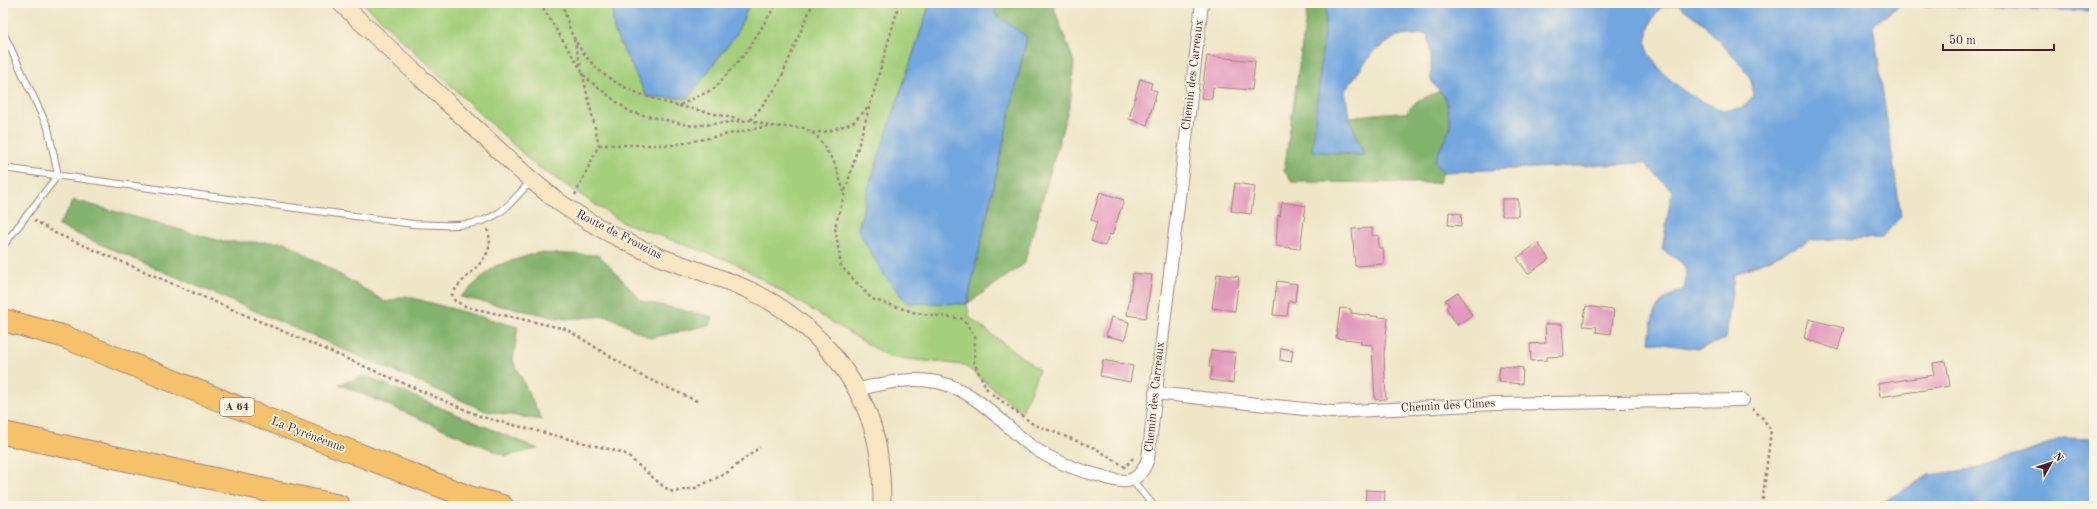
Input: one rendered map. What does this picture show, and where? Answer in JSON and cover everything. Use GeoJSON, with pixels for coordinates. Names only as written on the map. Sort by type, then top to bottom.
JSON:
{"type":"FeatureCollection","features":[{"type":"Feature","properties":{"kind":"highway","name":"La Pyrénéenne"},"geometry":{"type":"LineString","coordinates":[[3,320],[62,336],[264,418],[469,497],[502,506]]}},
{"type":"Feature","properties":{"kind":"highway"},"geometry":{"type":"LineString","coordinates":[[3,433],[339,506]]}},
{"type":"Feature","properties":{"kind":"main road","name":"Route de Frouzins"},"geometry":{"type":"LineString","coordinates":[[341,3],[533,181],[568,208],[644,250],[736,284],[781,307],[797,319],[824,345],[837,361],[856,390],[875,436],[881,474],[882,506]]}},
{"type":"Feature","properties":{"kind":"street","name":"Chemin des Carreaux"},"geometry":{"type":"LineString","coordinates":[[1132,480],[1143,472],[1148,459],[1202,3]]}},
{"type":"Feature","properties":{"kind":"street"},"geometry":{"type":"LineString","coordinates":[[856,390],[904,379],[925,380],[948,385],[963,391],[1033,447],[1055,460],[1079,470],[1120,482],[1132,480]]}},
{"type":"Feature","properties":{"kind":"street","name":"Chemin des Cimes"},"geometry":{"type":"LineString","coordinates":[[1155,393],[1332,412],[1494,404],[1743,400]]}},
{"type":"Feature","properties":{"kind":"lane"},"geometry":{"type":"LineString","coordinates":[[3,32],[48,128],[58,175],[3,246]]}},
{"type":"Feature","properties":{"kind":"lane"},"geometry":{"type":"LineString","coordinates":[[3,168],[413,224],[456,226],[484,221],[500,212],[533,181]]}},
{"type":"Feature","properties":{"kind":"lane"},"geometry":{"type":"LineString","coordinates":[[1132,480],[1154,506]]}},
{"type":"Feature","properties":{"kind":"path"},"geometry":{"type":"LineString","coordinates":[[540,3],[586,78],[630,112],[692,126],[751,120],[778,86],[813,3]]}},
{"type":"Feature","properties":{"kind":"path"},"geometry":{"type":"LineString","coordinates":[[562,3],[574,37],[599,145],[568,208]]}},
{"type":"Feature","properties":{"kind":"path"},"geometry":{"type":"LineString","coordinates":[[678,106],[715,88],[747,51],[777,3]]}},
{"type":"Feature","properties":{"kind":"path"},"geometry":{"type":"LineString","coordinates":[[896,3],[897,11],[835,227],[841,266],[872,299],[916,313],[963,319],[976,337],[974,363],[986,389],[1033,424],[1094,448],[1125,467],[1138,453]]}},
{"type":"Feature","properties":{"kind":"path"},"geometry":{"type":"LineString","coordinates":[[574,37],[598,72],[639,95],[678,106],[738,119],[751,120],[769,126]]}},
{"type":"Feature","properties":{"kind":"path"},"geometry":{"type":"LineString","coordinates":[[811,133],[829,131],[852,123],[869,106]]}},
{"type":"Feature","properties":{"kind":"path"},"geometry":{"type":"LineString","coordinates":[[599,145],[674,146],[769,126],[804,128],[817,136],[834,162],[844,192]]}},
{"type":"Feature","properties":{"kind":"path"},"geometry":{"type":"LineString","coordinates":[[27,215],[54,233],[482,417],[624,453],[664,487],[673,492],[696,488],[725,474],[760,447]]}},
{"type":"Feature","properties":{"kind":"path"},"geometry":{"type":"LineString","coordinates":[[484,221],[491,238],[489,250],[479,265],[456,287],[452,295],[455,301],[467,307],[566,329],[640,375],[697,401]]}},
{"type":"Feature","properties":{"kind":"path"},"geometry":{"type":"LineString","coordinates":[[1743,400],[1761,416],[1771,430],[1762,506]]}},
{"type":"Feature","properties":{"kind":"green space"},"geometry":{"type":"Polygon","coordinates":[[[363,3],[612,3],[614,31],[647,97],[687,98],[736,35],[750,3],[930,3],[868,189],[858,230],[907,303],[967,304],[969,317],[1039,370],[1022,412],[964,365],[889,357],[735,263],[622,222],[535,165],[363,3]]]}},
{"type":"Feature","properties":{"kind":"green space"},"geometry":{"type":"Polygon","coordinates":[[[998,3],[1052,3],[1074,62],[1070,103],[1024,264],[967,304],[1027,37],[995,14],[998,3]]]}},
{"type":"Feature","properties":{"kind":"green space"},"geometry":{"type":"Polygon","coordinates":[[[1308,3],[1327,3],[1313,151],[1364,155],[1349,117],[1386,113],[1406,113],[1417,101],[1440,91],[1446,99],[1451,126],[1434,162],[1443,172],[1439,183],[1293,182],[1284,171],[1308,3]]]}},
{"type":"Feature","properties":{"kind":"green space"},"geometry":{"type":"Polygon","coordinates":[[[74,200],[224,242],[285,242],[386,302],[406,296],[518,327],[513,361],[542,420],[486,411],[58,226],[74,200]]]}},
{"type":"Feature","properties":{"kind":"green space"},"geometry":{"type":"Polygon","coordinates":[[[536,253],[599,255],[642,301],[713,317],[710,325],[650,338],[608,316],[563,319],[460,297],[495,266],[536,253]]]}},
{"type":"Feature","properties":{"kind":"green space"},"geometry":{"type":"Polygon","coordinates":[[[366,376],[538,449],[506,456],[339,384],[366,376]]]}},
{"type":"Feature","properties":{"kind":"water"},"geometry":{"type":"Polygon","coordinates":[[[612,3],[750,3],[736,35],[688,98],[647,97],[614,31],[612,3]]]}},
{"type":"Feature","properties":{"kind":"water"},"geometry":{"type":"Polygon","coordinates":[[[930,3],[998,3],[995,14],[1027,37],[967,304],[907,303],[881,271],[858,230],[868,189],[930,3]]]}},
{"type":"Feature","properties":{"kind":"water"},"geometry":{"type":"Polygon","coordinates":[[[1327,3],[2094,3],[2094,11],[1900,5],[1873,25],[1901,216],[1882,238],[1812,240],[1734,275],[1726,339],[1698,349],[1649,342],[1652,322],[1656,309],[1660,303],[1684,289],[1686,280],[1685,269],[1680,261],[1662,250],[1672,191],[1644,163],[1443,172],[1434,162],[1451,126],[1446,99],[1431,80],[1431,58],[1428,34],[1397,36],[1373,52],[1345,90],[1349,117],[1364,155],[1312,151],[1327,3]],[[1678,5],[1660,8],[1652,20],[1646,37],[1648,53],[1663,73],[1686,93],[1722,110],[1741,109],[1754,95],[1750,76],[1703,23],[1678,5]]]}},
{"type":"Feature","properties":{"kind":"water"},"geometry":{"type":"Polygon","coordinates":[[[2063,438],[2094,439],[2094,506],[1876,506],[1929,475],[1980,468],[2063,438]]]}},
{"type":"Feature","properties":{"kind":"building"},"geometry":{"type":"Polygon","coordinates":[[[1207,56],[1255,61],[1252,90],[1213,87],[1212,99],[1201,98],[1207,56]]]}},
{"type":"Feature","properties":{"kind":"building"},"geometry":{"type":"Polygon","coordinates":[[[1140,79],[1152,83],[1150,89],[1157,91],[1147,125],[1129,119],[1140,79]]]}},
{"type":"Feature","properties":{"kind":"building"},"geometry":{"type":"Polygon","coordinates":[[[1235,183],[1255,186],[1251,214],[1231,211],[1235,183]]]}},
{"type":"Feature","properties":{"kind":"building"},"geometry":{"type":"Polygon","coordinates":[[[1100,192],[1124,200],[1112,235],[1109,234],[1105,246],[1091,241],[1097,222],[1091,220],[1100,192]]]}},
{"type":"Feature","properties":{"kind":"building"},"geometry":{"type":"Polygon","coordinates":[[[1502,199],[1518,199],[1518,216],[1502,216],[1502,199]]]}},
{"type":"Feature","properties":{"kind":"building"},"geometry":{"type":"Polygon","coordinates":[[[1282,202],[1306,206],[1300,249],[1276,246],[1278,215],[1280,216],[1282,202]]]}},
{"type":"Feature","properties":{"kind":"building"},"geometry":{"type":"Polygon","coordinates":[[[1449,212],[1462,214],[1461,226],[1448,225],[1449,212]]]}},
{"type":"Feature","properties":{"kind":"building"},"geometry":{"type":"Polygon","coordinates":[[[1372,228],[1372,236],[1378,235],[1379,248],[1383,248],[1384,264],[1355,266],[1352,229],[1372,228]]]}},
{"type":"Feature","properties":{"kind":"building"},"geometry":{"type":"Polygon","coordinates":[[[1538,243],[1549,259],[1528,274],[1517,258],[1538,243]]]}},
{"type":"Feature","properties":{"kind":"building"},"geometry":{"type":"Polygon","coordinates":[[[1133,273],[1152,275],[1146,318],[1127,315],[1133,273]]]}},
{"type":"Feature","properties":{"kind":"building"},"geometry":{"type":"Polygon","coordinates":[[[1217,274],[1239,277],[1235,311],[1212,308],[1217,274]]]}},
{"type":"Feature","properties":{"kind":"building"},"geometry":{"type":"Polygon","coordinates":[[[1277,281],[1297,284],[1295,302],[1289,301],[1287,316],[1273,315],[1277,281]]]}},
{"type":"Feature","properties":{"kind":"building"},"geometry":{"type":"Polygon","coordinates":[[[1458,292],[1472,315],[1457,325],[1446,307],[1449,305],[1445,300],[1458,292]]]}},
{"type":"Feature","properties":{"kind":"building"},"geometry":{"type":"Polygon","coordinates":[[[1586,306],[1614,310],[1611,334],[1596,332],[1597,327],[1583,326],[1586,306]]]}},
{"type":"Feature","properties":{"kind":"building"},"geometry":{"type":"Polygon","coordinates":[[[1340,308],[1351,309],[1351,313],[1388,318],[1384,354],[1386,399],[1375,400],[1372,345],[1360,344],[1361,341],[1336,338],[1340,308]]]}},
{"type":"Feature","properties":{"kind":"building"},"geometry":{"type":"Polygon","coordinates":[[[1111,317],[1129,322],[1125,340],[1106,336],[1111,317]]]}},
{"type":"Feature","properties":{"kind":"building"},"geometry":{"type":"Polygon","coordinates":[[[1809,319],[1844,328],[1838,350],[1804,338],[1809,319]]]}},
{"type":"Feature","properties":{"kind":"building"},"geometry":{"type":"Polygon","coordinates":[[[1545,324],[1562,324],[1564,356],[1547,357],[1547,360],[1531,361],[1530,344],[1546,343],[1545,324]]]}},
{"type":"Feature","properties":{"kind":"building"},"geometry":{"type":"Polygon","coordinates":[[[1281,348],[1293,350],[1291,362],[1280,360],[1281,348]]]}},
{"type":"Feature","properties":{"kind":"building"},"geometry":{"type":"Polygon","coordinates":[[[1211,350],[1236,353],[1233,383],[1210,380],[1212,367],[1209,367],[1211,350]]]}},
{"type":"Feature","properties":{"kind":"building"},"geometry":{"type":"Polygon","coordinates":[[[1103,360],[1133,366],[1130,382],[1100,376],[1103,360]]]}},
{"type":"Feature","properties":{"kind":"building"},"geometry":{"type":"Polygon","coordinates":[[[1946,361],[1950,386],[1880,397],[1878,384],[1934,375],[1933,363],[1946,361]]]}},
{"type":"Feature","properties":{"kind":"building"},"geometry":{"type":"Polygon","coordinates":[[[1500,366],[1523,368],[1522,384],[1498,382],[1500,366]]]}},
{"type":"Feature","properties":{"kind":"building"},"geometry":{"type":"Polygon","coordinates":[[[1366,490],[1385,491],[1384,506],[1365,506],[1366,490]]]}}]}
